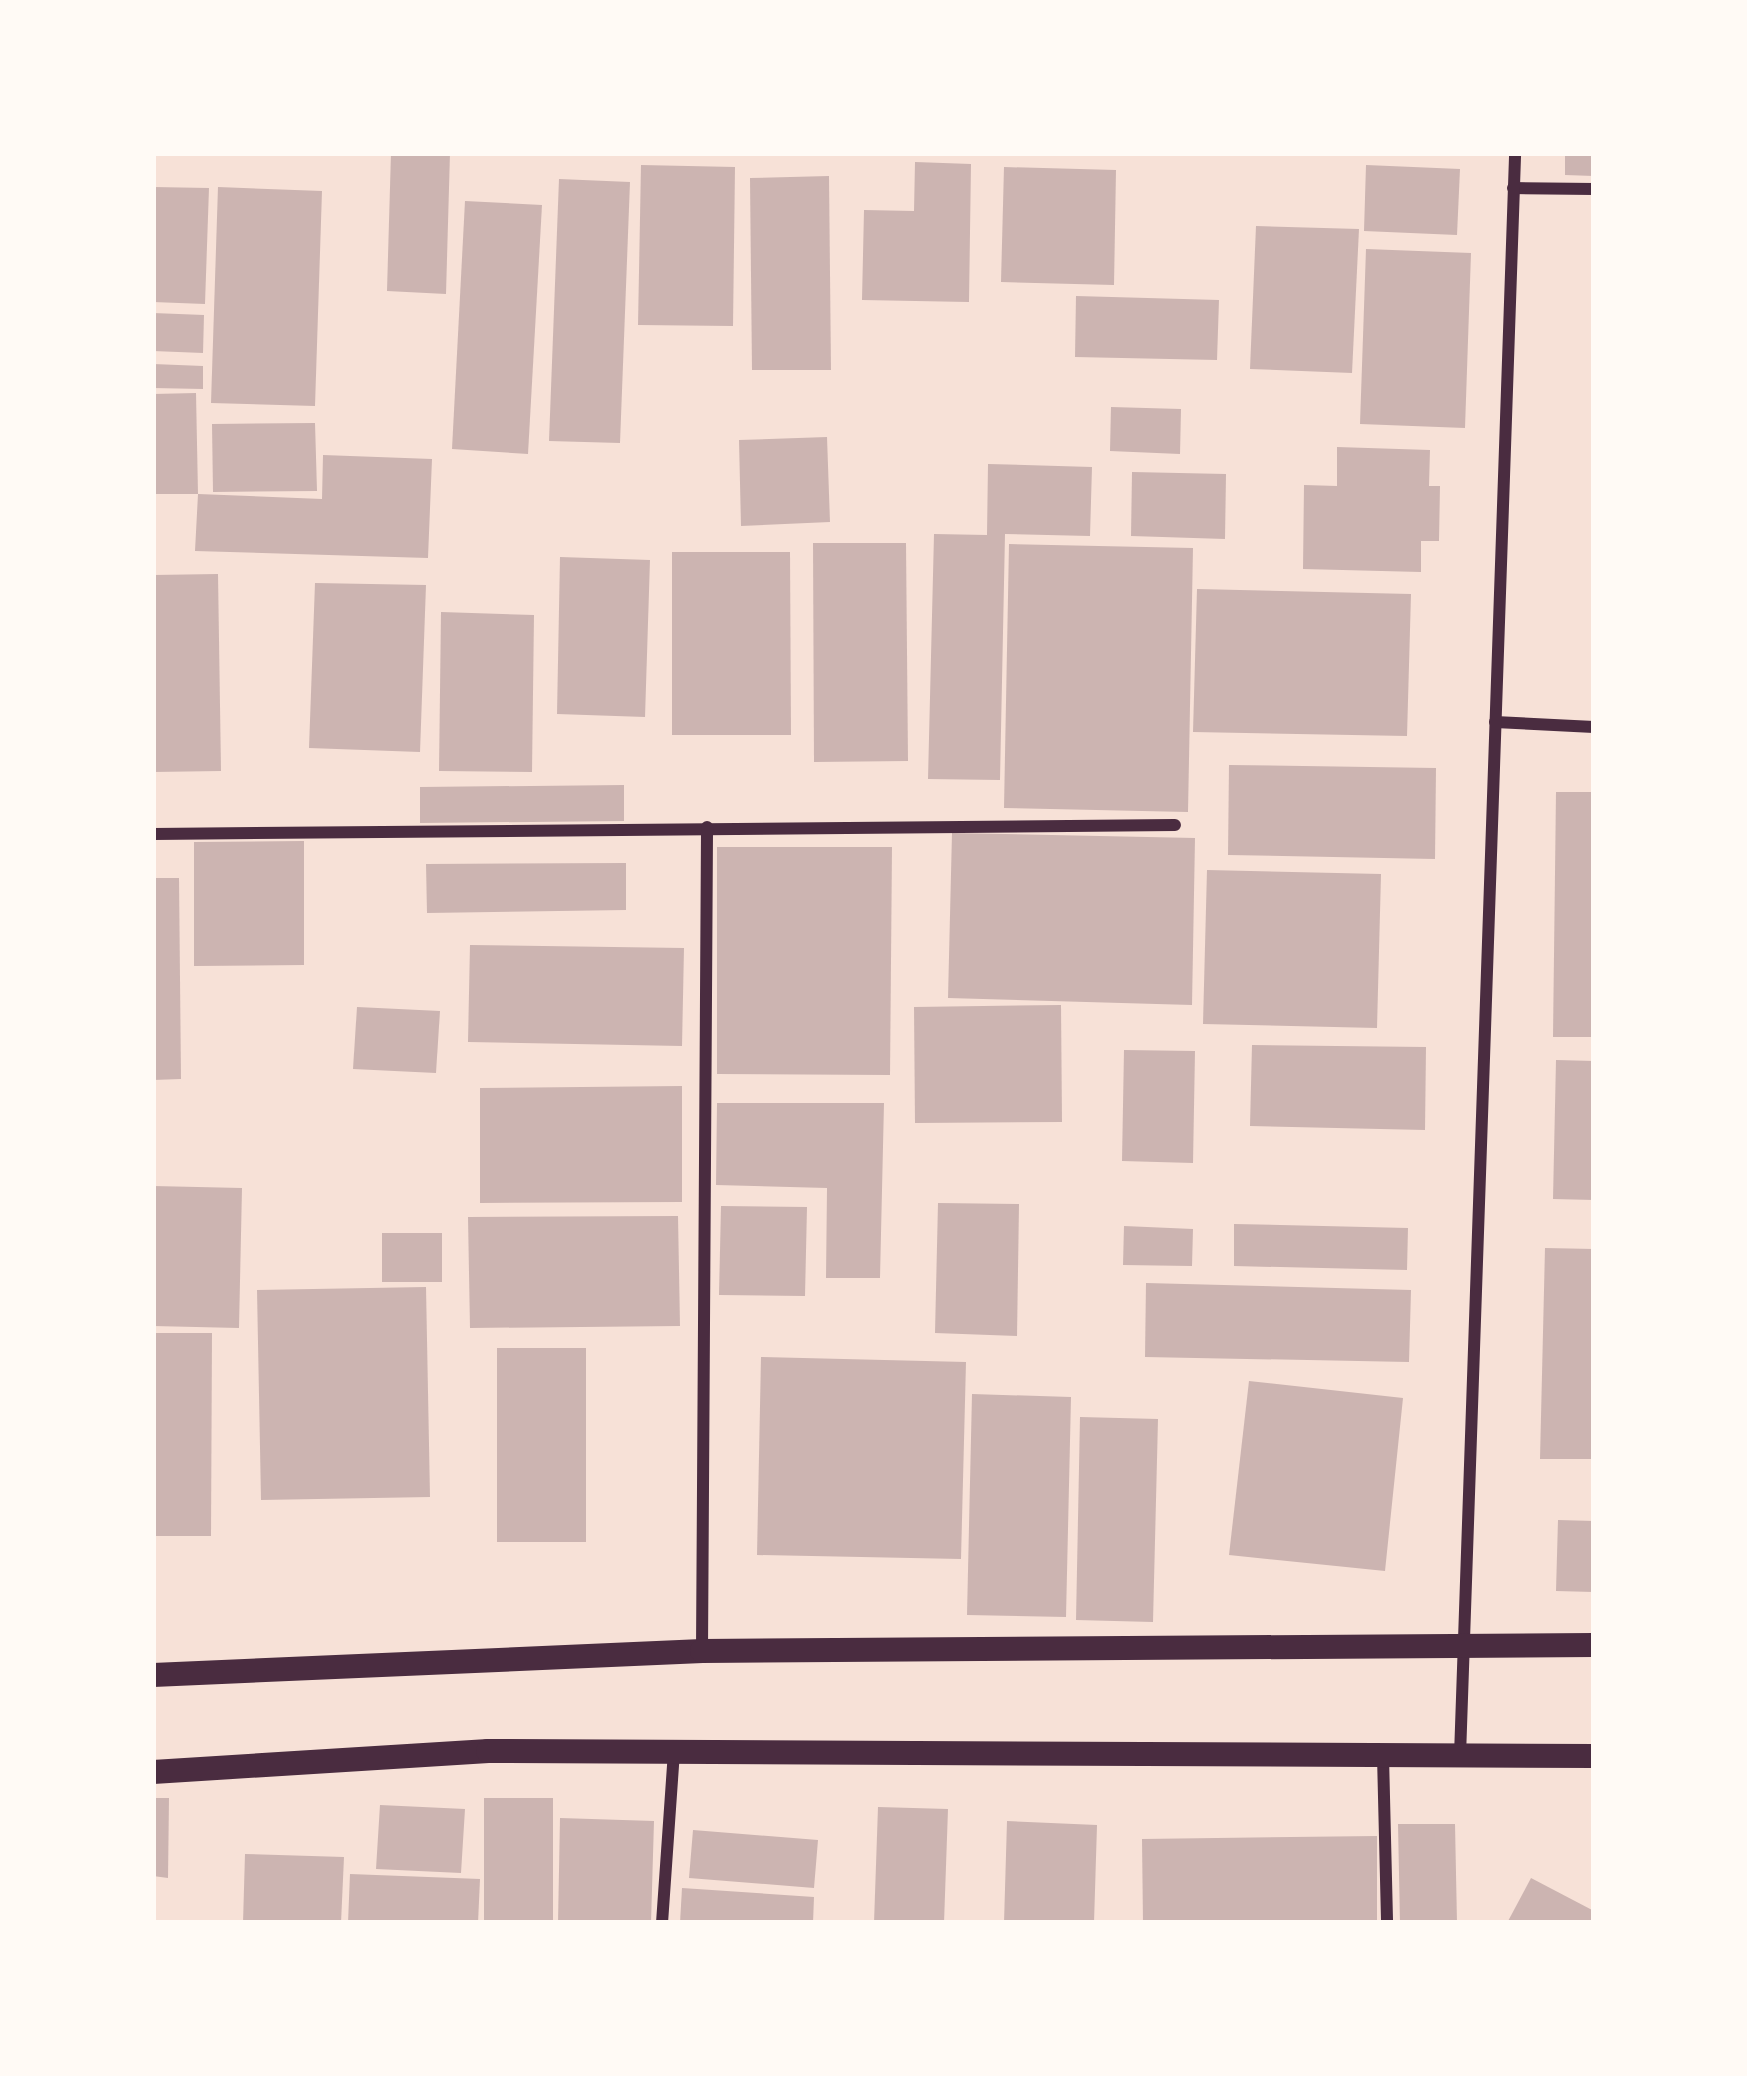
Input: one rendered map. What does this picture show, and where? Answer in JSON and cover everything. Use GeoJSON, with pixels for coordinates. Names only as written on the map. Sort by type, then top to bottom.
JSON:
{"type":"FeatureCollection","features":[{"type":"Feature","properties":{"kind":"main road"},"geometry":{"type":"LineString","coordinates":[[153,1675],[702,1651],[1594,1645]]}},
{"type":"Feature","properties":{"kind":"main road"},"geometry":{"type":"LineString","coordinates":[[153,1772],[488,1751],[1594,1756]]}},
{"type":"Feature","properties":{"kind":"street"},"geometry":{"type":"LineString","coordinates":[[1460,1756],[1515,153]]}},
{"type":"Feature","properties":{"kind":"street"},"geometry":{"type":"LineString","coordinates":[[1513,188],[1594,189]]}},
{"type":"Feature","properties":{"kind":"street"},"geometry":{"type":"LineString","coordinates":[[1495,722],[1594,727]]}},
{"type":"Feature","properties":{"kind":"street"},"geometry":{"type":"LineString","coordinates":[[153,834],[1175,825]]}},
{"type":"Feature","properties":{"kind":"street"},"geometry":{"type":"LineString","coordinates":[[702,1651],[707,826]]}},
{"type":"Feature","properties":{"kind":"street"},"geometry":{"type":"LineString","coordinates":[[662,1923],[674,1751]]}},
{"type":"Feature","properties":{"kind":"street"},"geometry":{"type":"LineString","coordinates":[[1383,1756],[1387,1923]]}},
{"type":"Feature","properties":{"kind":"building"},"geometry":{"type":"Polygon","coordinates":[[[391,153],[450,153],[446,294],[387,291],[391,153]]]}},
{"type":"Feature","properties":{"kind":"building"},"geometry":{"type":"Polygon","coordinates":[[[1565,153],[1594,153],[1594,176],[1565,175],[1565,153]]]}},
{"type":"Feature","properties":{"kind":"building"},"geometry":{"type":"Polygon","coordinates":[[[915,162],[971,164],[969,302],[862,300],[864,210],[914,211],[915,162]]]}},
{"type":"Feature","properties":{"kind":"building"},"geometry":{"type":"Polygon","coordinates":[[[641,165],[735,167],[733,326],[638,325],[641,165]]]}},
{"type":"Feature","properties":{"kind":"building"},"geometry":{"type":"Polygon","coordinates":[[[1366,165],[1460,169],[1457,235],[1364,231],[1366,165]]]}},
{"type":"Feature","properties":{"kind":"building"},"geometry":{"type":"Polygon","coordinates":[[[1004,167],[1116,170],[1114,285],[1001,282],[1004,167]]]}},
{"type":"Feature","properties":{"kind":"building"},"geometry":{"type":"Polygon","coordinates":[[[829,176],[831,370],[752,370],[750,178],[829,176]]]}},
{"type":"Feature","properties":{"kind":"building"},"geometry":{"type":"Polygon","coordinates":[[[559,179],[630,182],[620,443],[549,441],[559,179]]]}},
{"type":"Feature","properties":{"kind":"building"},"geometry":{"type":"Polygon","coordinates":[[[153,187],[209,188],[205,304],[153,302],[153,187]]]}},
{"type":"Feature","properties":{"kind":"building"},"geometry":{"type":"Polygon","coordinates":[[[218,187],[322,191],[315,406],[211,403],[218,187]]]}},
{"type":"Feature","properties":{"kind":"building"},"geometry":{"type":"Polygon","coordinates":[[[465,201],[542,205],[528,454],[452,449],[465,201]]]}},
{"type":"Feature","properties":{"kind":"building"},"geometry":{"type":"Polygon","coordinates":[[[1256,226],[1359,229],[1352,373],[1250,369],[1256,226]]]}},
{"type":"Feature","properties":{"kind":"building"},"geometry":{"type":"Polygon","coordinates":[[[1366,249],[1471,253],[1465,428],[1360,424],[1366,249]]]}},
{"type":"Feature","properties":{"kind":"building"},"geometry":{"type":"Polygon","coordinates":[[[1076,296],[1219,300],[1217,360],[1075,357],[1076,296]]]}},
{"type":"Feature","properties":{"kind":"building"},"geometry":{"type":"Polygon","coordinates":[[[153,313],[204,315],[203,353],[153,351],[153,313]]]}},
{"type":"Feature","properties":{"kind":"building"},"geometry":{"type":"Polygon","coordinates":[[[153,364],[203,366],[203,389],[153,388],[153,364]]]}},
{"type":"Feature","properties":{"kind":"building"},"geometry":{"type":"Polygon","coordinates":[[[196,393],[198,494],[153,494],[153,394],[196,393]]]}},
{"type":"Feature","properties":{"kind":"building"},"geometry":{"type":"Polygon","coordinates":[[[1111,407],[1181,409],[1180,454],[1110,451],[1111,407]]]}},
{"type":"Feature","properties":{"kind":"building"},"geometry":{"type":"Polygon","coordinates":[[[315,423],[317,491],[213,492],[212,424],[315,423]]]}},
{"type":"Feature","properties":{"kind":"building"},"geometry":{"type":"Polygon","coordinates":[[[827,437],[830,522],[741,526],[739,440],[827,437]]]}},
{"type":"Feature","properties":{"kind":"building"},"geometry":{"type":"Polygon","coordinates":[[[1337,447],[1430,450],[1429,486],[1440,486],[1439,541],[1421,541],[1421,572],[1303,569],[1304,485],[1337,486],[1337,447]]]}},
{"type":"Feature","properties":{"kind":"building"},"geometry":{"type":"Polygon","coordinates":[[[323,455],[432,459],[428,558],[195,551],[198,494],[322,499],[323,455]]]}},
{"type":"Feature","properties":{"kind":"building"},"geometry":{"type":"Polygon","coordinates":[[[988,464],[1092,467],[1090,536],[1005,534],[1000,780],[928,779],[934,534],[987,535],[988,464]]]}},
{"type":"Feature","properties":{"kind":"building"},"geometry":{"type":"Polygon","coordinates":[[[1132,472],[1226,474],[1225,539],[1131,536],[1132,472]]]}},
{"type":"Feature","properties":{"kind":"building"},"geometry":{"type":"Polygon","coordinates":[[[813,543],[906,543],[908,761],[814,762],[813,543]]]}},
{"type":"Feature","properties":{"kind":"building"},"geometry":{"type":"Polygon","coordinates":[[[1009,544],[1193,548],[1188,812],[1004,808],[1009,544]]]}},
{"type":"Feature","properties":{"kind":"building"},"geometry":{"type":"Polygon","coordinates":[[[672,552],[790,552],[791,735],[672,735],[672,552]]]}},
{"type":"Feature","properties":{"kind":"building"},"geometry":{"type":"Polygon","coordinates":[[[560,557],[650,560],[645,717],[557,714],[560,557]]]}},
{"type":"Feature","properties":{"kind":"building"},"geometry":{"type":"Polygon","coordinates":[[[218,574],[221,771],[153,772],[153,575],[218,574]]]}},
{"type":"Feature","properties":{"kind":"building"},"geometry":{"type":"Polygon","coordinates":[[[315,583],[426,585],[420,752],[309,748],[315,583]]]}},
{"type":"Feature","properties":{"kind":"building"},"geometry":{"type":"Polygon","coordinates":[[[1197,589],[1411,594],[1407,736],[1193,732],[1197,589]]]}},
{"type":"Feature","properties":{"kind":"building"},"geometry":{"type":"Polygon","coordinates":[[[441,612],[534,615],[532,772],[439,771],[441,612]]]}},
{"type":"Feature","properties":{"kind":"building"},"geometry":{"type":"Polygon","coordinates":[[[1229,765],[1436,768],[1435,859],[1228,855],[1229,765]]]}},
{"type":"Feature","properties":{"kind":"building"},"geometry":{"type":"Polygon","coordinates":[[[624,785],[624,821],[420,823],[420,787],[624,785]]]}},
{"type":"Feature","properties":{"kind":"building"},"geometry":{"type":"Polygon","coordinates":[[[1556,792],[1594,792],[1594,1037],[1553,1037],[1556,792]]]}},
{"type":"Feature","properties":{"kind":"building"},"geometry":{"type":"Polygon","coordinates":[[[952,833],[1195,838],[1192,1005],[948,998],[952,833]]]}},
{"type":"Feature","properties":{"kind":"building"},"geometry":{"type":"Polygon","coordinates":[[[304,841],[304,965],[194,966],[194,842],[304,841]]]}},
{"type":"Feature","properties":{"kind":"building"},"geometry":{"type":"Polygon","coordinates":[[[717,847],[892,847],[890,1075],[717,1074],[717,847]]]}},
{"type":"Feature","properties":{"kind":"building"},"geometry":{"type":"Polygon","coordinates":[[[626,863],[626,910],[427,913],[426,864],[626,863]]]}},
{"type":"Feature","properties":{"kind":"building"},"geometry":{"type":"Polygon","coordinates":[[[1207,870],[1381,874],[1377,1028],[1203,1024],[1207,870]]]}},
{"type":"Feature","properties":{"kind":"building"},"geometry":{"type":"Polygon","coordinates":[[[153,878],[179,878],[181,1079],[153,1080],[153,878]]]}},
{"type":"Feature","properties":{"kind":"building"},"geometry":{"type":"Polygon","coordinates":[[[470,945],[684,948],[682,1046],[468,1042],[470,945]]]}},
{"type":"Feature","properties":{"kind":"building"},"geometry":{"type":"Polygon","coordinates":[[[1061,1005],[1062,1122],[915,1123],[914,1007],[1061,1005]]]}},
{"type":"Feature","properties":{"kind":"building"},"geometry":{"type":"Polygon","coordinates":[[[357,1007],[440,1011],[436,1073],[353,1069],[357,1007]]]}},
{"type":"Feature","properties":{"kind":"building"},"geometry":{"type":"Polygon","coordinates":[[[1252,1045],[1426,1047],[1425,1130],[1250,1126],[1252,1045]]]}},
{"type":"Feature","properties":{"kind":"building"},"geometry":{"type":"Polygon","coordinates":[[[1124,1050],[1195,1051],[1193,1163],[1122,1161],[1124,1050]]]}},
{"type":"Feature","properties":{"kind":"building"},"geometry":{"type":"Polygon","coordinates":[[[1556,1060],[1594,1061],[1594,1200],[1553,1199],[1556,1060]]]}},
{"type":"Feature","properties":{"kind":"building"},"geometry":{"type":"Polygon","coordinates":[[[682,1086],[682,1202],[480,1203],[480,1088],[682,1086]]]}},
{"type":"Feature","properties":{"kind":"building"},"geometry":{"type":"Polygon","coordinates":[[[717,1103],[884,1103],[880,1278],[826,1278],[827,1188],[716,1185],[717,1103]]]}},
{"type":"Feature","properties":{"kind":"building"},"geometry":{"type":"Polygon","coordinates":[[[153,1186],[242,1188],[239,1328],[153,1326],[153,1186]]]}},
{"type":"Feature","properties":{"kind":"building"},"geometry":{"type":"Polygon","coordinates":[[[938,1203],[1019,1204],[1017,1336],[935,1333],[938,1203]]]}},
{"type":"Feature","properties":{"kind":"building"},"geometry":{"type":"Polygon","coordinates":[[[721,1206],[807,1207],[805,1296],[719,1295],[721,1206]]]}},
{"type":"Feature","properties":{"kind":"building"},"geometry":{"type":"Polygon","coordinates":[[[678,1216],[680,1326],[470,1328],[468,1217],[678,1216]]]}},
{"type":"Feature","properties":{"kind":"building"},"geometry":{"type":"Polygon","coordinates":[[[1234,1224],[1408,1228],[1407,1270],[1234,1266],[1234,1224]]]}},
{"type":"Feature","properties":{"kind":"building"},"geometry":{"type":"Polygon","coordinates":[[[1124,1226],[1193,1229],[1192,1266],[1123,1265],[1124,1226]]]}},
{"type":"Feature","properties":{"kind":"building"},"geometry":{"type":"Polygon","coordinates":[[[382,1233],[442,1233],[442,1282],[382,1282],[382,1233]]]}},
{"type":"Feature","properties":{"kind":"building"},"geometry":{"type":"Polygon","coordinates":[[[1545,1248],[1594,1249],[1594,1459],[1540,1459],[1545,1248]]]}},
{"type":"Feature","properties":{"kind":"building"},"geometry":{"type":"Polygon","coordinates":[[[1146,1283],[1411,1290],[1409,1362],[1145,1357],[1146,1283]]]}},
{"type":"Feature","properties":{"kind":"building"},"geometry":{"type":"Polygon","coordinates":[[[426,1287],[430,1497],[261,1500],[257,1290],[426,1287]]]}},
{"type":"Feature","properties":{"kind":"building"},"geometry":{"type":"Polygon","coordinates":[[[153,1333],[212,1333],[211,1536],[153,1536],[153,1333]]]}},
{"type":"Feature","properties":{"kind":"building"},"geometry":{"type":"Polygon","coordinates":[[[497,1348],[586,1348],[586,1542],[497,1542],[497,1348]]]}},
{"type":"Feature","properties":{"kind":"building"},"geometry":{"type":"Polygon","coordinates":[[[761,1357],[966,1362],[961,1559],[757,1555],[761,1357]]]}},
{"type":"Feature","properties":{"kind":"building"},"geometry":{"type":"Polygon","coordinates":[[[1249,1381],[1403,1398],[1385,1571],[1229,1555],[1249,1381]]]}},
{"type":"Feature","properties":{"kind":"building"},"geometry":{"type":"Polygon","coordinates":[[[972,1394],[1071,1397],[1066,1617],[967,1615],[972,1394]]]}},
{"type":"Feature","properties":{"kind":"building"},"geometry":{"type":"Polygon","coordinates":[[[1080,1417],[1158,1419],[1153,1622],[1076,1620],[1080,1417]]]}},
{"type":"Feature","properties":{"kind":"building"},"geometry":{"type":"Polygon","coordinates":[[[1558,1520],[1594,1521],[1594,1592],[1556,1591],[1558,1520]]]}},
{"type":"Feature","properties":{"kind":"building"},"geometry":{"type":"Polygon","coordinates":[[[153,1798],[169,1798],[168,1878],[153,1876],[153,1798]]]}},
{"type":"Feature","properties":{"kind":"building"},"geometry":{"type":"Polygon","coordinates":[[[484,1798],[553,1798],[553,1923],[484,1923],[484,1798]]]}},
{"type":"Feature","properties":{"kind":"building"},"geometry":{"type":"Polygon","coordinates":[[[380,1805],[465,1809],[461,1873],[376,1869],[380,1805]]]}},
{"type":"Feature","properties":{"kind":"building"},"geometry":{"type":"Polygon","coordinates":[[[878,1807],[948,1809],[944,1923],[874,1923],[878,1807]]]}},
{"type":"Feature","properties":{"kind":"building"},"geometry":{"type":"Polygon","coordinates":[[[560,1818],[654,1821],[651,1923],[558,1923],[560,1818]]]}},
{"type":"Feature","properties":{"kind":"building"},"geometry":{"type":"Polygon","coordinates":[[[1007,1821],[1097,1825],[1094,1923],[1004,1923],[1007,1821]]]}},
{"type":"Feature","properties":{"kind":"building"},"geometry":{"type":"Polygon","coordinates":[[[1398,1824],[1455,1824],[1457,1923],[1400,1923],[1398,1824]]]}},
{"type":"Feature","properties":{"kind":"building"},"geometry":{"type":"Polygon","coordinates":[[[693,1830],[818,1840],[814,1888],[689,1878],[693,1830]]]}},
{"type":"Feature","properties":{"kind":"building"},"geometry":{"type":"Polygon","coordinates":[[[1377,1836],[1377,1923],[1143,1923],[1142,1839],[1377,1836]]]}},
{"type":"Feature","properties":{"kind":"building"},"geometry":{"type":"Polygon","coordinates":[[[245,1854],[344,1857],[341,1923],[243,1923],[245,1854]]]}},
{"type":"Feature","properties":{"kind":"building"},"geometry":{"type":"Polygon","coordinates":[[[350,1874],[480,1879],[478,1923],[348,1923],[350,1874]]]}},
{"type":"Feature","properties":{"kind":"building"},"geometry":{"type":"Polygon","coordinates":[[[1531,1878],[1594,1911],[1594,1923],[1507,1923],[1531,1878]]]}},
{"type":"Feature","properties":{"kind":"building"},"geometry":{"type":"Polygon","coordinates":[[[682,1888],[814,1897],[813,1923],[680,1923],[682,1888]]]}}]}
